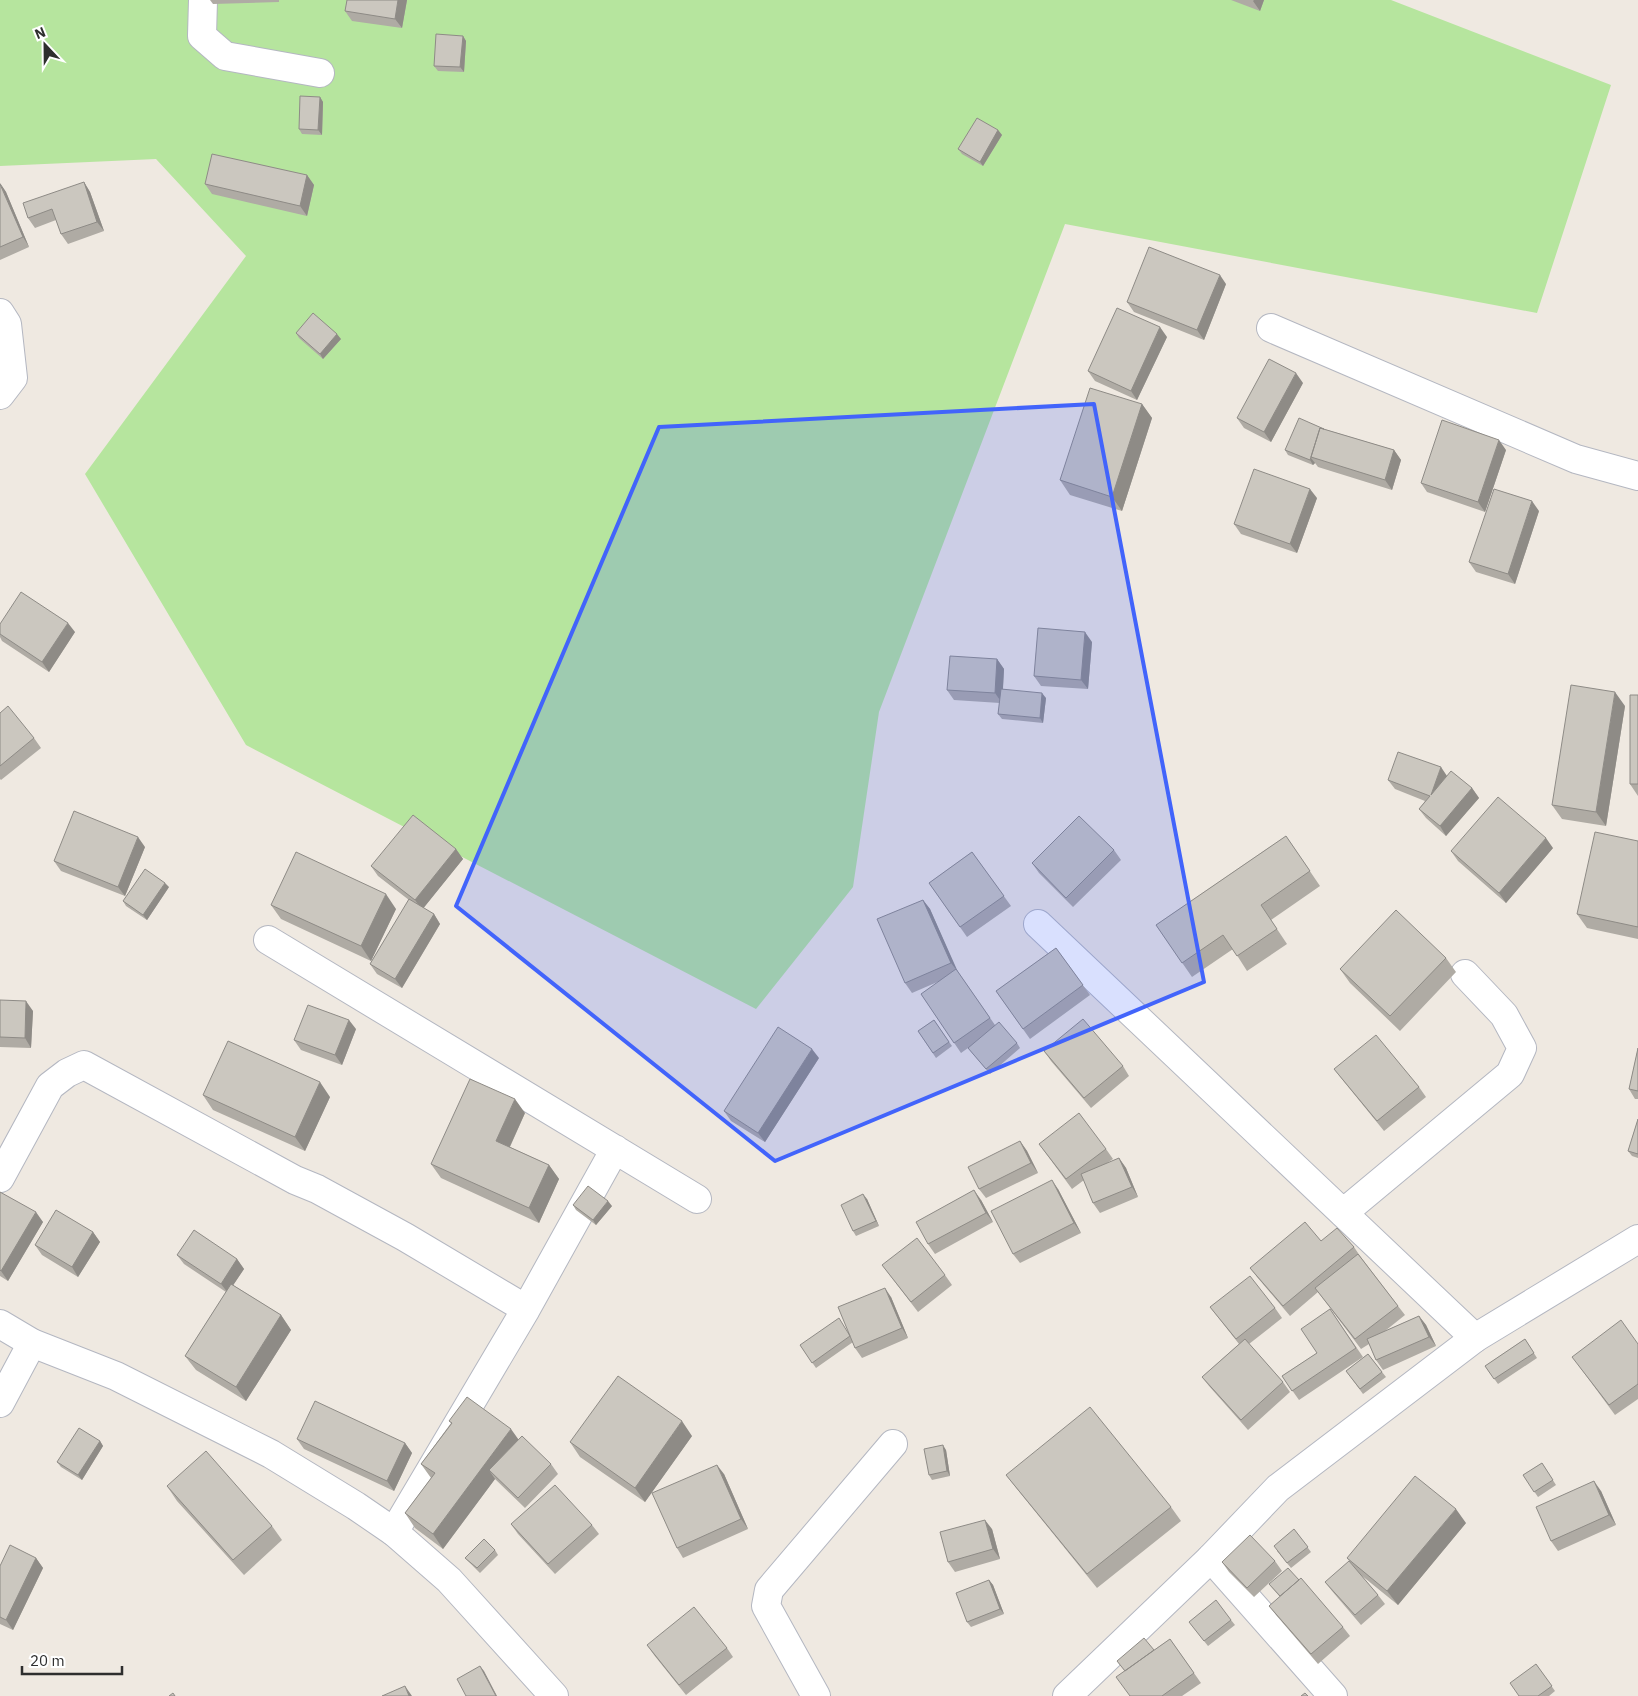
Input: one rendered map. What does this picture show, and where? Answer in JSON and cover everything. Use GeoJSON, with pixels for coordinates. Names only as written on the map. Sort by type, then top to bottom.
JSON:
{"type":"FeatureCollection","features":[{"type":"Feature","properties":{"kind":"street"},"geometry":{"type":"LineString","coordinates":[[203,0],[202,36],[225,56],[320,73]]}},
{"type":"Feature","properties":{"kind":"street"},"geometry":{"type":"LineString","coordinates":[[0,313],[7,324],[13,378],[0,395]]}},
{"type":"Feature","properties":{"kind":"street"},"geometry":{"type":"LineString","coordinates":[[1271,328],[1576,459],[1638,476]]}},
{"type":"Feature","properties":{"kind":"street"},"geometry":{"type":"LineString","coordinates":[[1038,924],[1475,1338]]}},
{"type":"Feature","properties":{"kind":"street"},"geometry":{"type":"LineString","coordinates":[[268,940],[697,1199]]}},
{"type":"Feature","properties":{"kind":"street"},"geometry":{"type":"LineString","coordinates":[[1343,1213],[1510,1074],[1522,1048],[1504,1015],[1465,974]]}},
{"type":"Feature","properties":{"kind":"street"},"geometry":{"type":"LineString","coordinates":[[0,1178],[50,1086],[67,1073],[84,1065],[295,1180],[317,1189],[406,1237],[526,1308]]}},
{"type":"Feature","properties":{"kind":"street"},"geometry":{"type":"LineString","coordinates":[[394,1532],[526,1308],[616,1149]]}},
{"type":"Feature","properties":{"kind":"street"},"geometry":{"type":"LineString","coordinates":[[1068,1696],[1211,1558],[1278,1488],[1475,1338],[1638,1240]]}},
{"type":"Feature","properties":{"kind":"street"},"geometry":{"type":"LineString","coordinates":[[0,1324],[32,1344],[116,1376],[271,1454],[356,1506],[394,1532],[449,1580],[554,1696]]}},
{"type":"Feature","properties":{"kind":"street"},"geometry":{"type":"LineString","coordinates":[[0,1403],[32,1344]]}},
{"type":"Feature","properties":{"kind":"street"},"geometry":{"type":"LineString","coordinates":[[816,1696],[766,1606],[769,1590],[893,1444]]}},
{"type":"Feature","properties":{"kind":"street"},"geometry":{"type":"LineString","coordinates":[[1211,1558],[1333,1696]]}},
{"type":"Feature","properties":{"kind":"highlighted area"},"geometry":{"type":"Polygon","coordinates":[[[1094,404],[1204,982],[775,1161],[456,906],[659,427],[1094,404]]]}},
{"type":"Feature","properties":{"kind":"green space"},"geometry":{"type":"Polygon","coordinates":[[[0,0],[1391,0],[1611,85],[1537,313],[1065,224],[879,712],[853,887],[756,1009],[246,745],[85,474],[246,256],[156,159],[0,166],[0,0]]]}},
{"type":"Feature","properties":{"kind":"building"},"geometry":{"type":"Polygon","coordinates":[[[347,0],[398,0],[395,19],[345,11],[347,0]]]}},
{"type":"Feature","properties":{"kind":"building"},"geometry":{"type":"Polygon","coordinates":[[[436,34],[463,36],[460,67],[434,66],[436,34]]]}},
{"type":"Feature","properties":{"kind":"building"},"geometry":{"type":"Polygon","coordinates":[[[300,96],[320,97],[318,130],[299,129],[300,96]]]}},
{"type":"Feature","properties":{"kind":"building"},"geometry":{"type":"Polygon","coordinates":[[[977,118],[998,130],[980,162],[958,149],[977,118]]]}},
{"type":"Feature","properties":{"kind":"building"},"geometry":{"type":"Polygon","coordinates":[[[212,154],[307,175],[300,206],[205,184],[212,154]]]}},
{"type":"Feature","properties":{"kind":"building"},"geometry":{"type":"Polygon","coordinates":[[[84,182],[97,222],[61,234],[52,209],[28,218],[23,203],[84,182]]]}},
{"type":"Feature","properties":{"kind":"building"},"geometry":{"type":"Polygon","coordinates":[[[0,184],[23,237],[0,247],[0,184]]]}},
{"type":"Feature","properties":{"kind":"building"},"geometry":{"type":"Polygon","coordinates":[[[1149,247],[1220,275],[1197,330],[1127,302],[1149,247]]]}},
{"type":"Feature","properties":{"kind":"building"},"geometry":{"type":"Polygon","coordinates":[[[1117,308],[1160,327],[1131,391],[1088,371],[1117,308]]]}},
{"type":"Feature","properties":{"kind":"building"},"geometry":{"type":"Polygon","coordinates":[[[313,313],[337,334],[320,354],[296,333],[313,313]]]}},
{"type":"Feature","properties":{"kind":"building"},"geometry":{"type":"Polygon","coordinates":[[[1269,359],[1296,373],[1264,432],[1237,418],[1269,359]]]}},
{"type":"Feature","properties":{"kind":"building"},"geometry":{"type":"Polygon","coordinates":[[[1090,388],[1142,404],[1112,497],[1060,480],[1090,388]]]}},
{"type":"Feature","properties":{"kind":"building"},"geometry":{"type":"Polygon","coordinates":[[[1299,418],[1324,429],[1320,428],[1310,460],[1285,450],[1299,418]]]}},
{"type":"Feature","properties":{"kind":"building"},"geometry":{"type":"Polygon","coordinates":[[[1442,420],[1499,440],[1478,502],[1421,483],[1442,420]]]}},
{"type":"Feature","properties":{"kind":"building"},"geometry":{"type":"Polygon","coordinates":[[[1320,428],[1394,450],[1385,480],[1311,457],[1320,428]]]}},
{"type":"Feature","properties":{"kind":"building"},"geometry":{"type":"Polygon","coordinates":[[[1254,469],[1310,489],[1290,544],[1234,524],[1254,469]]]}},
{"type":"Feature","properties":{"kind":"building"},"geometry":{"type":"Polygon","coordinates":[[[1494,489],[1532,501],[1508,574],[1469,562],[1494,489]]]}},
{"type":"Feature","properties":{"kind":"building"},"geometry":{"type":"Polygon","coordinates":[[[21,592],[68,623],[42,662],[0,634],[0,624],[21,592]]]}},
{"type":"Feature","properties":{"kind":"building"},"geometry":{"type":"Polygon","coordinates":[[[1038,628],[1085,632],[1081,680],[1034,676],[1038,628]]]}},
{"type":"Feature","properties":{"kind":"building"},"geometry":{"type":"Polygon","coordinates":[[[950,656],[997,659],[995,693],[947,690],[950,656]]]}},
{"type":"Feature","properties":{"kind":"building"},"geometry":{"type":"Polygon","coordinates":[[[1571,685],[1615,692],[1596,812],[1552,805],[1571,685]]]}},
{"type":"Feature","properties":{"kind":"building"},"geometry":{"type":"Polygon","coordinates":[[[1001,689],[1042,693],[1040,718],[998,714],[1001,689]]]}},
{"type":"Feature","properties":{"kind":"building"},"geometry":{"type":"Polygon","coordinates":[[[1630,695],[1638,695],[1638,784],[1630,784],[1630,695]]]}},
{"type":"Feature","properties":{"kind":"building"},"geometry":{"type":"Polygon","coordinates":[[[8,706],[34,738],[0,766],[0,713],[8,706]]]}},
{"type":"Feature","properties":{"kind":"building"},"geometry":{"type":"Polygon","coordinates":[[[1398,752],[1441,767],[1431,795],[1451,771],[1472,788],[1440,826],[1419,809],[1430,796],[1388,780],[1398,752]]]}},
{"type":"Feature","properties":{"kind":"building"},"geometry":{"type":"Polygon","coordinates":[[[1498,797],[1546,838],[1499,893],[1451,851],[1498,797]]]}},
{"type":"Feature","properties":{"kind":"building"},"geometry":{"type":"Polygon","coordinates":[[[74,811],[138,837],[118,887],[54,861],[74,811]]]}},
{"type":"Feature","properties":{"kind":"building"},"geometry":{"type":"Polygon","coordinates":[[[413,815],[456,849],[415,900],[371,866],[413,815]]]}},
{"type":"Feature","properties":{"kind":"building"},"geometry":{"type":"Polygon","coordinates":[[[1079,816],[1114,850],[1066,898],[1032,863],[1079,816]]]}},
{"type":"Feature","properties":{"kind":"building"},"geometry":{"type":"Polygon","coordinates":[[[1595,832],[1638,841],[1638,927],[1577,914],[1595,832]]]}},
{"type":"Feature","properties":{"kind":"building"},"geometry":{"type":"Polygon","coordinates":[[[1286,836],[1310,871],[1261,905],[1277,929],[1237,956],[1223,935],[1182,963],[1156,925],[1286,836]]]}},
{"type":"Feature","properties":{"kind":"building"},"geometry":{"type":"Polygon","coordinates":[[[296,852],[386,894],[361,946],[271,905],[296,852]]]}},
{"type":"Feature","properties":{"kind":"building"},"geometry":{"type":"Polygon","coordinates":[[[972,852],[1004,896],[960,927],[929,883],[972,852]]]}},
{"type":"Feature","properties":{"kind":"building"},"geometry":{"type":"Polygon","coordinates":[[[145,869],[165,883],[143,915],[123,901],[145,869]]]}},
{"type":"Feature","properties":{"kind":"building"},"geometry":{"type":"Polygon","coordinates":[[[409,899],[434,914],[395,979],[370,964],[409,899]]]}},
{"type":"Feature","properties":{"kind":"building"},"geometry":{"type":"Polygon","coordinates":[[[923,900],[951,963],[905,983],[877,919],[923,900]]]}},
{"type":"Feature","properties":{"kind":"building"},"geometry":{"type":"Polygon","coordinates":[[[1396,910],[1446,958],[1390,1016],[1340,969],[1396,910]]]}},
{"type":"Feature","properties":{"kind":"building"},"geometry":{"type":"Polygon","coordinates":[[[1056,948],[1083,985],[1023,1029],[996,991],[1056,948]]]}},
{"type":"Feature","properties":{"kind":"building"},"geometry":{"type":"Polygon","coordinates":[[[956,969],[990,1018],[954,1043],[921,994],[956,969]]]}},
{"type":"Feature","properties":{"kind":"building"},"geometry":{"type":"Polygon","coordinates":[[[0,1000],[26,1001],[25,1038],[0,1037],[0,1000]]]}},
{"type":"Feature","properties":{"kind":"building"},"geometry":{"type":"Polygon","coordinates":[[[308,1005],[349,1020],[335,1055],[294,1040],[308,1005]]]}},
{"type":"Feature","properties":{"kind":"building"},"geometry":{"type":"Polygon","coordinates":[[[1083,1019],[1123,1066],[1084,1098],[1044,1051],[1083,1019]]]}},
{"type":"Feature","properties":{"kind":"building"},"geometry":{"type":"Polygon","coordinates":[[[934,1020],[949,1042],[933,1053],[918,1031],[934,1020]]]}},
{"type":"Feature","properties":{"kind":"building"},"geometry":{"type":"Polygon","coordinates":[[[999,1022],[1017,1043],[986,1069],[968,1048],[999,1022]]]}},
{"type":"Feature","properties":{"kind":"building"},"geometry":{"type":"Polygon","coordinates":[[[778,1027],[812,1049],[758,1133],[724,1111],[778,1027]]]}},
{"type":"Feature","properties":{"kind":"building"},"geometry":{"type":"Polygon","coordinates":[[[1376,1035],[1419,1087],[1377,1121],[1334,1069],[1376,1035]]]}},
{"type":"Feature","properties":{"kind":"building"},"geometry":{"type":"Polygon","coordinates":[[[228,1041],[320,1082],[295,1137],[203,1095],[228,1041]]]}},
{"type":"Feature","properties":{"kind":"building"},"geometry":{"type":"Polygon","coordinates":[[[1638,1048],[1638,1091],[1629,1089],[1638,1048]]]}},
{"type":"Feature","properties":{"kind":"building"},"geometry":{"type":"Polygon","coordinates":[[[470,1079],[515,1099],[496,1141],[549,1165],[529,1208],[431,1164],[470,1079]]]}},
{"type":"Feature","properties":{"kind":"building"},"geometry":{"type":"Polygon","coordinates":[[[1079,1113],[1106,1149],[1066,1179],[1039,1144],[1079,1113]]]}},
{"type":"Feature","properties":{"kind":"building"},"geometry":{"type":"Polygon","coordinates":[[[1638,1119],[1638,1154],[1628,1151],[1638,1119]]]}},
{"type":"Feature","properties":{"kind":"building"},"geometry":{"type":"Polygon","coordinates":[[[1020,1141],[1031,1163],[979,1189],[968,1167],[1020,1141]]]}},
{"type":"Feature","properties":{"kind":"building"},"geometry":{"type":"Polygon","coordinates":[[[1119,1158],[1132,1187],[1093,1203],[1081,1174],[1119,1158]]]}},
{"type":"Feature","properties":{"kind":"building"},"geometry":{"type":"Polygon","coordinates":[[[1052,1180],[1074,1223],[1013,1254],[991,1211],[1052,1180]]]}},
{"type":"Feature","properties":{"kind":"building"},"geometry":{"type":"Polygon","coordinates":[[[588,1186],[608,1201],[593,1220],[573,1205],[588,1186]]]}},
{"type":"Feature","properties":{"kind":"building"},"geometry":{"type":"Polygon","coordinates":[[[974,1190],[986,1213],[928,1244],[916,1222],[974,1190]]]}},
{"type":"Feature","properties":{"kind":"building"},"geometry":{"type":"Polygon","coordinates":[[[0,1192],[36,1212],[1,1271],[0,1270],[0,1192]]]}},
{"type":"Feature","properties":{"kind":"building"},"geometry":{"type":"Polygon","coordinates":[[[863,1194],[876,1221],[853,1231],[841,1205],[863,1194]]]}},
{"type":"Feature","properties":{"kind":"building"},"geometry":{"type":"Polygon","coordinates":[[[56,1210],[93,1232],[72,1267],[35,1245],[56,1210]]]}},
{"type":"Feature","properties":{"kind":"building"},"geometry":{"type":"Polygon","coordinates":[[[1305,1222],[1321,1241],[1337,1228],[1354,1247],[1283,1306],[1250,1268],[1305,1222]]]}},
{"type":"Feature","properties":{"kind":"building"},"geometry":{"type":"Polygon","coordinates":[[[194,1230],[237,1259],[221,1284],[177,1255],[194,1230]]]}},
{"type":"Feature","properties":{"kind":"building"},"geometry":{"type":"Polygon","coordinates":[[[917,1238],[945,1275],[911,1302],[882,1265],[917,1238]]]}},
{"type":"Feature","properties":{"kind":"building"},"geometry":{"type":"Polygon","coordinates":[[[1358,1254],[1398,1306],[1355,1339],[1315,1288],[1358,1254]]]}},
{"type":"Feature","properties":{"kind":"building"},"geometry":{"type":"Polygon","coordinates":[[[1250,1276],[1275,1308],[1236,1339],[1210,1307],[1250,1276]]]}},
{"type":"Feature","properties":{"kind":"building"},"geometry":{"type":"Polygon","coordinates":[[[231,1284],[281,1315],[236,1387],[185,1356],[231,1284]]]}},
{"type":"Feature","properties":{"kind":"building"},"geometry":{"type":"Polygon","coordinates":[[[885,1288],[902,1328],[855,1348],[838,1307],[885,1288]]]}},
{"type":"Feature","properties":{"kind":"building"},"geometry":{"type":"Polygon","coordinates":[[[1330,1309],[1356,1348],[1292,1391],[1282,1376],[1317,1353],[1301,1329],[1330,1309]]]}},
{"type":"Feature","properties":{"kind":"building"},"geometry":{"type":"Polygon","coordinates":[[[1419,1316],[1429,1337],[1376,1360],[1367,1339],[1419,1316]]]}},
{"type":"Feature","properties":{"kind":"building"},"geometry":{"type":"Polygon","coordinates":[[[839,1318],[850,1336],[812,1363],[800,1345],[839,1318]]]}},
{"type":"Feature","properties":{"kind":"building"},"geometry":{"type":"Polygon","coordinates":[[[1621,1320],[1638,1344],[1638,1384],[1609,1405],[1572,1357],[1621,1320]]]}},
{"type":"Feature","properties":{"kind":"building"},"geometry":{"type":"Polygon","coordinates":[[[1245,1339],[1283,1382],[1241,1420],[1202,1377],[1245,1339]]]}},
{"type":"Feature","properties":{"kind":"building"},"geometry":{"type":"Polygon","coordinates":[[[1525,1339],[1534,1353],[1494,1379],[1485,1366],[1525,1339]]]}},
{"type":"Feature","properties":{"kind":"building"},"geometry":{"type":"Polygon","coordinates":[[[1368,1354],[1382,1372],[1360,1389],[1346,1371],[1368,1354]]]}},
{"type":"Feature","properties":{"kind":"building"},"geometry":{"type":"Polygon","coordinates":[[[618,1376],[682,1421],[635,1488],[570,1442],[618,1376]]]}},
{"type":"Feature","properties":{"kind":"building"},"geometry":{"type":"Polygon","coordinates":[[[467,1397],[511,1429],[433,1534],[405,1513],[435,1473],[421,1464],[452,1423],[449,1421],[467,1397]]]}},
{"type":"Feature","properties":{"kind":"building"},"geometry":{"type":"Polygon","coordinates":[[[315,1401],[405,1443],[387,1481],[297,1439],[315,1401]]]}},
{"type":"Feature","properties":{"kind":"building"},"geometry":{"type":"Polygon","coordinates":[[[1090,1407],[1171,1507],[1087,1574],[1006,1475],[1090,1407]]]}},
{"type":"Feature","properties":{"kind":"building"},"geometry":{"type":"Polygon","coordinates":[[[79,1428],[100,1441],[78,1475],[57,1462],[79,1428]]]}},
{"type":"Feature","properties":{"kind":"building"},"geometry":{"type":"Polygon","coordinates":[[[522,1436],[551,1464],[518,1498],[489,1470],[522,1436]]]}},
{"type":"Feature","properties":{"kind":"building"},"geometry":{"type":"Polygon","coordinates":[[[943,1445],[947,1471],[929,1475],[924,1449],[943,1445]]]}},
{"type":"Feature","properties":{"kind":"building"},"geometry":{"type":"Polygon","coordinates":[[[206,1451],[272,1526],[233,1560],[167,1486],[206,1451]]]}},
{"type":"Feature","properties":{"kind":"building"},"geometry":{"type":"Polygon","coordinates":[[[1542,1463],[1553,1480],[1534,1492],[1523,1475],[1542,1463]]]}},
{"type":"Feature","properties":{"kind":"building"},"geometry":{"type":"Polygon","coordinates":[[[717,1465],[741,1519],[677,1548],[652,1493],[717,1465]]]}},
{"type":"Feature","properties":{"kind":"building"},"geometry":{"type":"Polygon","coordinates":[[[1415,1476],[1456,1509],[1387,1591],[1347,1558],[1415,1476]]]}},
{"type":"Feature","properties":{"kind":"building"},"geometry":{"type":"Polygon","coordinates":[[[1594,1481],[1609,1515],[1551,1541],[1536,1507],[1594,1481]]]}},
{"type":"Feature","properties":{"kind":"building"},"geometry":{"type":"Polygon","coordinates":[[[555,1485],[592,1525],[548,1564],[511,1524],[555,1485]]]}},
{"type":"Feature","properties":{"kind":"building"},"geometry":{"type":"Polygon","coordinates":[[[985,1520],[993,1549],[948,1562],[940,1532],[985,1520]]]}},
{"type":"Feature","properties":{"kind":"building"},"geometry":{"type":"Polygon","coordinates":[[[1294,1529],[1308,1547],[1287,1563],[1274,1546],[1294,1529]]]}},
{"type":"Feature","properties":{"kind":"building"},"geometry":{"type":"Polygon","coordinates":[[[1250,1535],[1275,1561],[1247,1588],[1222,1562],[1250,1535]]]}},
{"type":"Feature","properties":{"kind":"building"},"geometry":{"type":"Polygon","coordinates":[[[484,1539],[495,1550],[477,1568],[465,1558],[484,1539]]]}},
{"type":"Feature","properties":{"kind":"building"},"geometry":{"type":"Polygon","coordinates":[[[10,1545],[36,1558],[6,1620],[0,1617],[0,1566],[10,1545]]]}},
{"type":"Feature","properties":{"kind":"building"},"geometry":{"type":"Polygon","coordinates":[[[1349,1561],[1378,1595],[1355,1615],[1325,1582],[1349,1561]]]}},
{"type":"Feature","properties":{"kind":"building"},"geometry":{"type":"Polygon","coordinates":[[[1288,1568],[1299,1580],[1280,1596],[1269,1584],[1288,1568]]]}},
{"type":"Feature","properties":{"kind":"building"},"geometry":{"type":"Polygon","coordinates":[[[1301,1578],[1343,1627],[1311,1654],[1269,1606],[1301,1578]]]}},
{"type":"Feature","properties":{"kind":"building"},"geometry":{"type":"Polygon","coordinates":[[[989,1580],[1000,1609],[967,1622],[956,1593],[989,1580]]]}},
{"type":"Feature","properties":{"kind":"building"},"geometry":{"type":"Polygon","coordinates":[[[1216,1600],[1231,1620],[1204,1641],[1189,1622],[1216,1600]]]}},
{"type":"Feature","properties":{"kind":"building"},"geometry":{"type":"Polygon","coordinates":[[[694,1607],[727,1648],[679,1685],[647,1645],[694,1607]]]}},
{"type":"Feature","properties":{"kind":"building"},"geometry":{"type":"Polygon","coordinates":[[[1144,1638],[1154,1650],[1125,1671],[1117,1661],[1144,1638]]]}},
{"type":"Feature","properties":{"kind":"building"},"geometry":{"type":"Polygon","coordinates":[[[1170,1639],[1194,1673],[1162,1696],[1130,1696],[1116,1677],[1170,1639]]]}},
{"type":"Feature","properties":{"kind":"building"},"geometry":{"type":"Polygon","coordinates":[[[1536,1664],[1552,1686],[1538,1696],[1519,1696],[1510,1683],[1536,1664]]]}},
{"type":"Feature","properties":{"kind":"building"},"geometry":{"type":"Polygon","coordinates":[[[480,1666],[496,1696],[466,1696],[457,1679],[480,1666]]]}},
{"type":"Feature","properties":{"kind":"building"},"geometry":{"type":"Polygon","coordinates":[[[405,1686],[409,1696],[382,1696],[405,1686]]]}}]}
